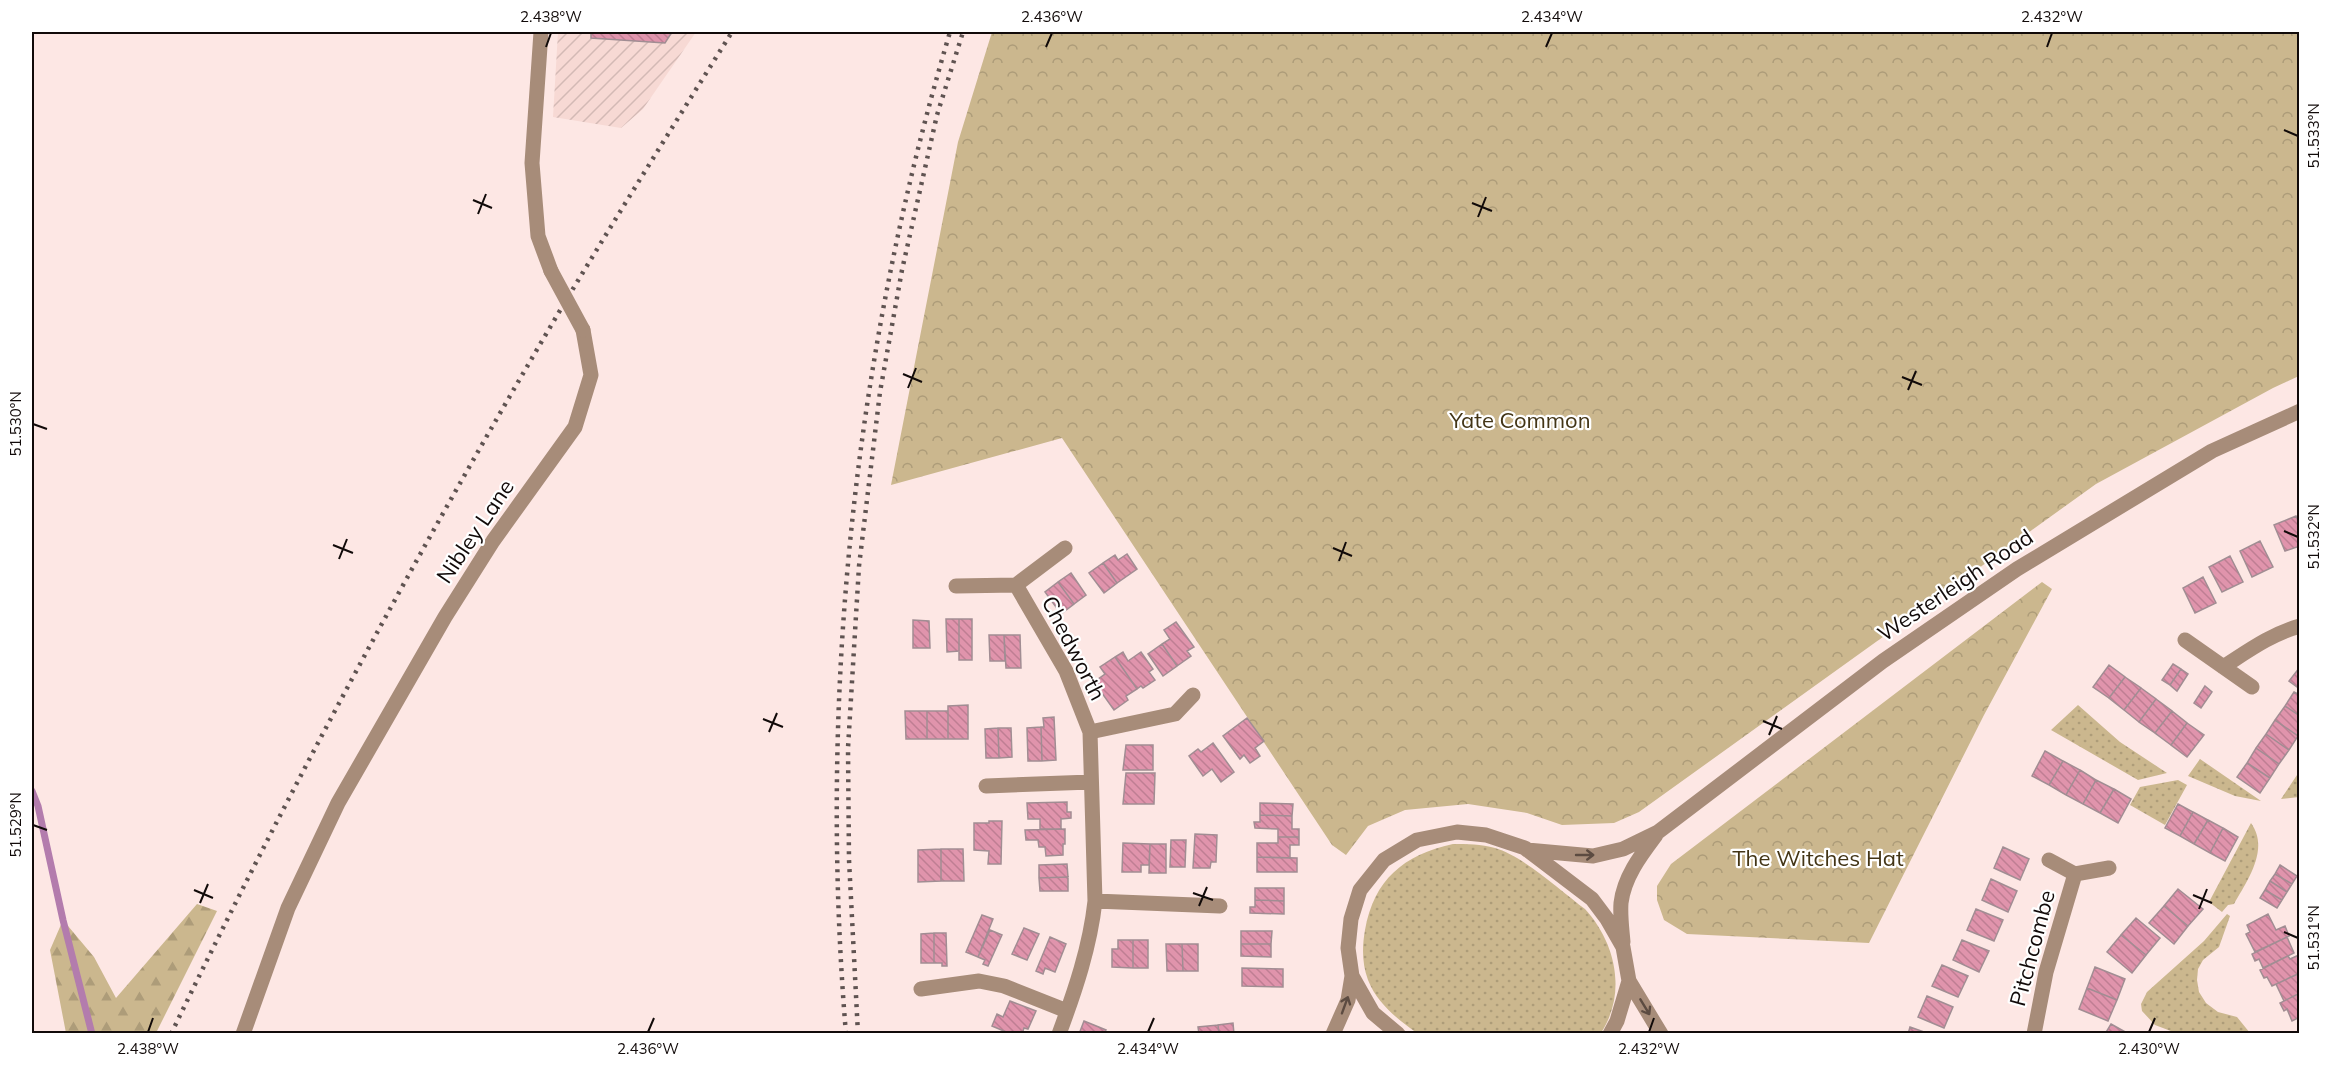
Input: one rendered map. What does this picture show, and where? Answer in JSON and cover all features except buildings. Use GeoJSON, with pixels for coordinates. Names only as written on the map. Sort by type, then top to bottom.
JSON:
{"type":"FeatureCollection","features":[{"type":"Feature","properties":{"kind":"street","name":"Nibley Lane"},"geometry":{"type":"LineString","coordinates":[[243,1034],[288,908],[338,803],[445,617],[487,551],[575,427],[591,375],[583,330],[551,271],[538,236],[532,163],[541,32]]}},
{"type":"Feature","properties":{"kind":"street","name":"Westerleigh Road"},"geometry":{"type":"LineString","coordinates":[[1527,850],[1593,856],[1623,849],[1658,832],[1883,661],[2017,569],[2212,451],[2300,411]]}},
{"type":"Feature","properties":{"kind":"street","name":"Chedworth"},"geometry":{"type":"LineString","coordinates":[[956,586],[1016,585],[1065,548]]}},
{"type":"Feature","properties":{"kind":"street","name":"Chedworth"},"geometry":{"type":"LineString","coordinates":[[1016,585],[1066,671],[1090,732],[1095,901],[1093,926],[1079,978],[1059,1034]]}},
{"type":"Feature","properties":{"kind":"street"},"geometry":{"type":"LineString","coordinates":[[2223,666],[2259,643],[2300,626]]}},
{"type":"Feature","properties":{"kind":"street"},"geometry":{"type":"LineString","coordinates":[[2185,640],[2252,687]]}},
{"type":"Feature","properties":{"kind":"street","name":"Chedworth"},"geometry":{"type":"LineString","coordinates":[[1090,732],[1174,714],[1193,695]]}},
{"type":"Feature","properties":{"kind":"street"},"geometry":{"type":"LineString","coordinates":[[986,786],[1090,782]]}},
{"type":"Feature","properties":{"kind":"street"},"geometry":{"type":"LineString","coordinates":[[1334,1034],[1348,1000],[1352,976],[1348,948],[1351,919],[1360,891],[1384,860],[1417,840],[1457,832],[1486,835],[1508,841],[1527,850],[1592,899],[1608,919],[1623,947],[1629,981],[1661,1034]]}},
{"type":"Feature","properties":{"kind":"street","name":"Westerleigh Road"},"geometry":{"type":"LineString","coordinates":[[1623,947],[1621,904],[1625,888],[1636,861],[1658,832]]}},
{"type":"Feature","properties":{"kind":"street","name":"Pitchcombe"},"geometry":{"type":"LineString","coordinates":[[2049,860],[2075,874],[2109,868]]}},
{"type":"Feature","properties":{"kind":"street","name":"Pitchcombe"},"geometry":{"type":"LineString","coordinates":[[2034,1034],[2046,972],[2075,874]]}},
{"type":"Feature","properties":{"kind":"street"},"geometry":{"type":"LineString","coordinates":[[1095,901],[1220,906]]}},
{"type":"Feature","properties":{"kind":"street"},"geometry":{"type":"LineString","coordinates":[[1352,976],[1373,1013],[1398,1034]]}},
{"type":"Feature","properties":{"kind":"street"},"geometry":{"type":"LineString","coordinates":[[921,989],[979,981],[1004,986],[1067,1011]]}},
{"type":"Feature","properties":{"kind":"street"},"geometry":{"type":"LineString","coordinates":[[1610,1034],[1617,1021],[1629,981]]}},
{"type":"Feature","properties":{"kind":"shaded area"},"geometry":{"type":"Polygon","coordinates":[[[558,32],[696,32],[643,109],[621,128],[553,117],[558,32]]]}},
{"type":"Feature","properties":{"kind":"green space","name":"Yate Common"},"geometry":{"type":"Polygon","coordinates":[[[992,32],[2299,32],[2299,376],[2096,484],[1639,812],[1614,823],[1562,825],[1527,813],[1468,804],[1405,810],[1368,826],[1346,855],[1332,845],[1062,438],[891,485],[958,142],[992,32]]]}},
{"type":"Feature","properties":{"kind":"green space","name":"The Witches Hat"},"geometry":{"type":"Polygon","coordinates":[[[2042,582],[2052,589],[1984,715],[1869,943],[1687,934],[1664,920],[1657,900],[1657,886],[1671,864],[2042,582]]]}},
{"type":"Feature","properties":{"kind":"green space"},"geometry":{"type":"Polygon","coordinates":[[[2078,705],[2120,742],[2167,773],[2138,780],[2051,730],[2078,705]]]}},
{"type":"Feature","properties":{"kind":"green space"},"geometry":{"type":"Polygon","coordinates":[[[2200,759],[2261,801],[2235,796],[2188,776],[2200,759]]]}},
{"type":"Feature","properties":{"kind":"green space"},"geometry":{"type":"Polygon","coordinates":[[[2299,772],[2299,797],[2281,799],[2299,772]]]}},
{"type":"Feature","properties":{"kind":"green space"},"geometry":{"type":"Polygon","coordinates":[[[2178,780],[2187,785],[2165,825],[2130,805],[2140,787],[2178,780]]]}},
{"type":"Feature","properties":{"kind":"green space"},"geometry":{"type":"Polygon","coordinates":[[[2251,823],[2258,843],[2255,865],[2234,904],[2228,905],[2222,912],[2209,902],[2251,823]]]}},
{"type":"Feature","properties":{"kind":"green space"},"geometry":{"type":"Polygon","coordinates":[[[1453,844],[1490,847],[1518,858],[1585,909],[1596,922],[1611,953],[1616,985],[1609,1018],[1601,1033],[1417,1033],[1382,1003],[1368,980],[1363,955],[1369,912],[1384,884],[1394,872],[1419,855],[1453,844]]]}},
{"type":"Feature","properties":{"kind":"green space"},"geometry":{"type":"Polygon","coordinates":[[[197,904],[217,911],[156,1033],[66,1033],[50,950],[63,920],[94,957],[116,998],[197,904]]]}},
{"type":"Feature","properties":{"kind":"green space"},"geometry":{"type":"Polygon","coordinates":[[[2227,914],[2230,916],[2219,947],[2203,960],[2198,969],[2199,992],[2206,1003],[2218,1012],[2237,1017],[2250,1033],[2176,1033],[2155,1025],[2142,1011],[2141,1004],[2147,992],[2204,941],[2227,914]]]}},
{"type":"Feature","properties":{"kind":"waterway"},"geometry":{"type":"LineString","coordinates":[[32,791],[38,806],[63,920],[92,1034]]}},
{"type":"Feature","properties":{"kind":"railway"},"geometry":{"type":"LineString","coordinates":[[171,1034],[263,848],[410,573],[565,302],[732,32]]}},
{"type":"Feature","properties":{"kind":"railway"},"geometry":{"type":"LineString","coordinates":[[846,1034],[838,908],[837,781],[841,654],[852,528],[868,402],[889,277],[917,154],[950,32]]}},
{"type":"Feature","properties":{"kind":"railway"},"geometry":{"type":"LineString","coordinates":[[858,1034],[849,860],[848,748],[859,566],[880,392],[902,270],[937,115],[963,32]]}}]}
